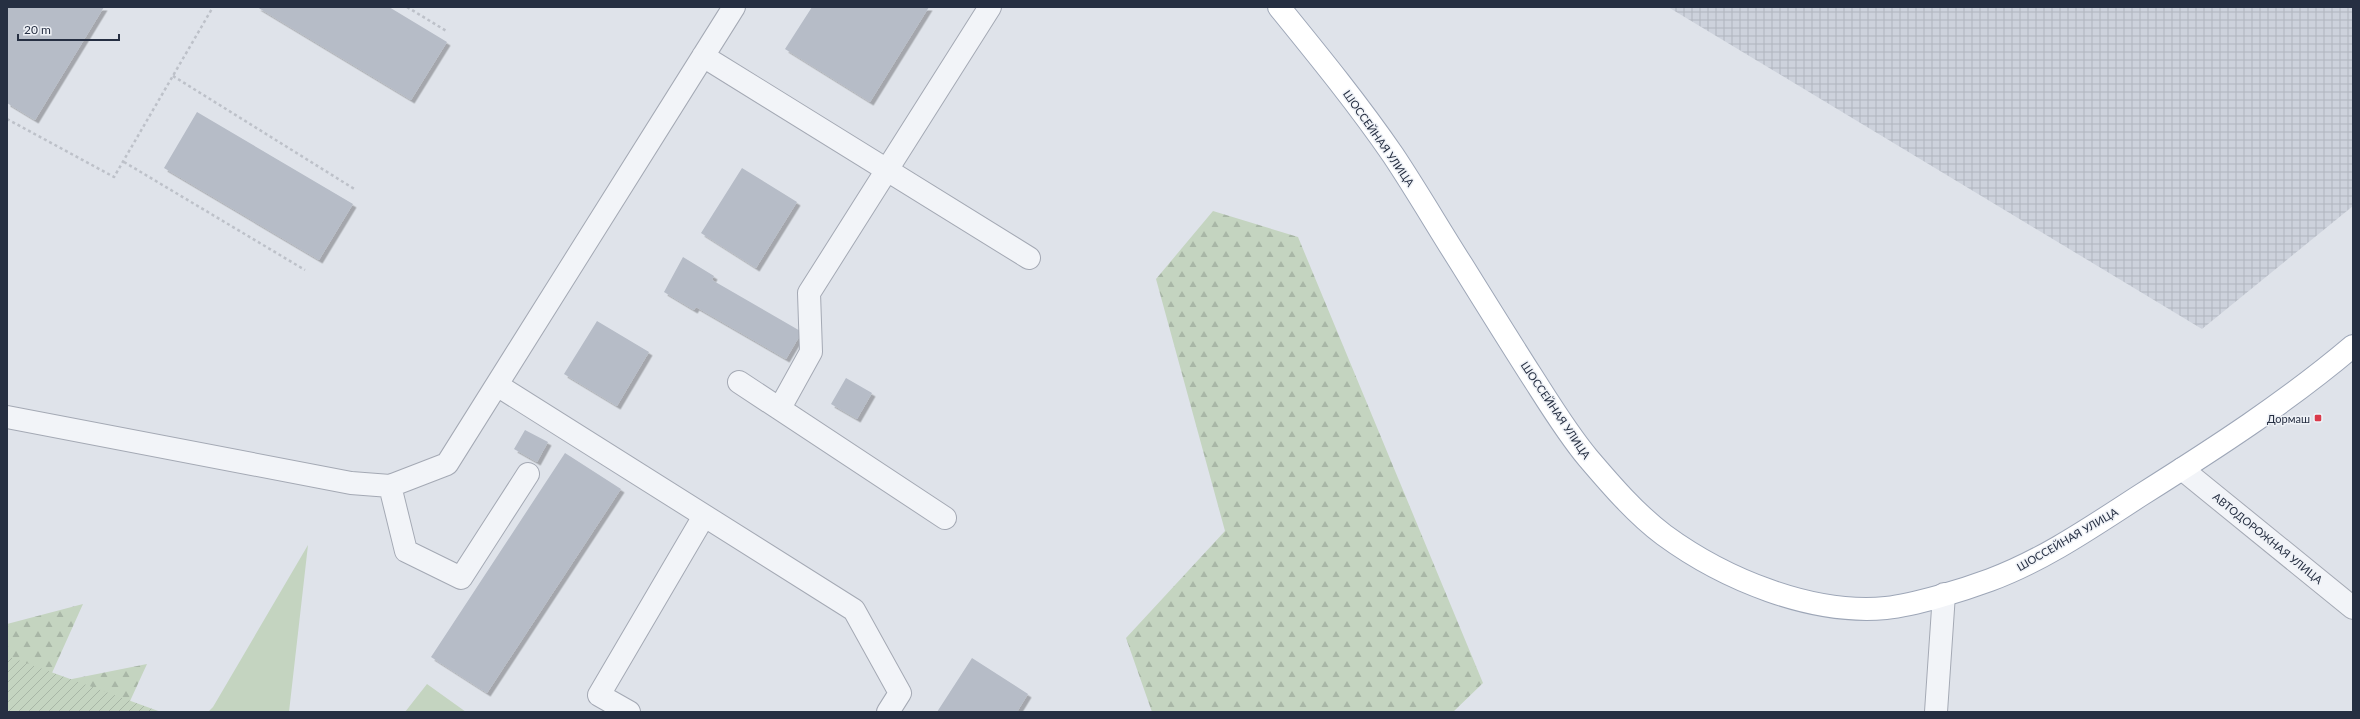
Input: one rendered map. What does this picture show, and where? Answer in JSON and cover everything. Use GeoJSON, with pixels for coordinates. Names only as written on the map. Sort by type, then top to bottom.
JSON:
{"type":"FeatureCollection","features":[{"type":"Feature","properties":{"kind":"main road","name":"ШОССЕЙНАЯ УЛИЦА"},"geometry":{"type":"LineString","coordinates":[[1279,7],[1338,81],[1392,154],[1553,409],[1587,457],[1621,494],[1663,534],[1700,558],[1746,583],[1797,598],[1844,608],[1887,608],[1944,594],[1990,580],[2033,561],[2182,469],[2282,401],[2353,346]]}},
{"type":"Feature","properties":{"kind":"street"},"geometry":{"type":"LineString","coordinates":[[7,417],[352,482],[390,486],[447,464],[734,7]]}},
{"type":"Feature","properties":{"kind":"street"},"geometry":{"type":"LineString","coordinates":[[780,408],[811,352],[809,293],[990,7]]}},
{"type":"Feature","properties":{"kind":"street"},"geometry":{"type":"LineString","coordinates":[[704,56],[1029,258]]}},
{"type":"Feature","properties":{"kind":"street"},"geometry":{"type":"LineString","coordinates":[[739,382],[945,518]]}},
{"type":"Feature","properties":{"kind":"street"},"geometry":{"type":"LineString","coordinates":[[497,384],[854,610],[900,693],[888,712]]}},
{"type":"Feature","properties":{"kind":"street","name":"АВТОДОРОЖНАЯ УЛИЦА"},"geometry":{"type":"LineString","coordinates":[[2182,469],[2353,608]]}},
{"type":"Feature","properties":{"kind":"street"},"geometry":{"type":"LineString","coordinates":[[390,486],[406,551],[461,578],[528,474]]}},
{"type":"Feature","properties":{"kind":"street"},"geometry":{"type":"LineString","coordinates":[[629,712],[598,694],[704,516]]}},
{"type":"Feature","properties":{"kind":"street"},"geometry":{"type":"LineString","coordinates":[[1936,712],[1944,594]]}},
{"type":"Feature","properties":{"kind":"path"},"geometry":{"type":"LineString","coordinates":[[7,119],[114,177],[213,7]]}},
{"type":"Feature","properties":{"kind":"path"},"geometry":{"type":"LineString","coordinates":[[407,7],[448,32]]}},
{"type":"Feature","properties":{"kind":"path"},"geometry":{"type":"LineString","coordinates":[[173,76],[356,190]]}},
{"type":"Feature","properties":{"kind":"path"},"geometry":{"type":"LineString","coordinates":[[124,162],[305,270]]}},
{"type":"Feature","properties":{"kind":"shaded area"},"geometry":{"type":"Polygon","coordinates":[[[1668,7],[2353,7],[2353,206],[2202,329],[1668,7]]]}},
{"type":"Feature","properties":{"kind":"green space"},"geometry":{"type":"Polygon","coordinates":[[[1213,211],[1298,237],[1483,683],[1453,712],[1152,712],[1126,638],[1225,531],[1156,279],[1213,211]]]}},
{"type":"Feature","properties":{"kind":"green space"},"geometry":{"type":"Polygon","coordinates":[[[308,545],[289,712],[208,712],[213,707],[308,545]]]}},
{"type":"Feature","properties":{"kind":"green space"},"geometry":{"type":"Polygon","coordinates":[[[83,604],[47,684],[147,664],[125,712],[7,712],[7,624],[83,604]]]}},
{"type":"Feature","properties":{"kind":"green space"},"geometry":{"type":"Polygon","coordinates":[[[7,656],[161,712],[7,712],[7,656]]]}},
{"type":"Feature","properties":{"kind":"green space"},"geometry":{"type":"Polygon","coordinates":[[[427,684],[466,712],[405,712],[427,684]]]}},
{"type":"Feature","properties":{"kind":"building"},"geometry":{"type":"Polygon","coordinates":[[[8,7],[104,7],[35,120],[7,103],[8,7]]]}},
{"type":"Feature","properties":{"kind":"building"},"geometry":{"type":"Polygon","coordinates":[[[257,7],[389,7],[447,42],[411,100],[257,7]]]}},
{"type":"Feature","properties":{"kind":"building"},"geometry":{"type":"Polygon","coordinates":[[[812,7],[929,7],[870,102],[785,49],[812,7]]]}},
{"type":"Feature","properties":{"kind":"building"},"geometry":{"type":"Polygon","coordinates":[[[197,112],[353,204],[319,260],[164,168],[197,112]]]}},
{"type":"Feature","properties":{"kind":"building"},"geometry":{"type":"Polygon","coordinates":[[[742,168],[797,202],[756,268],[701,233],[742,168]]]}},
{"type":"Feature","properties":{"kind":"building"},"geometry":{"type":"Polygon","coordinates":[[[683,257],[714,276],[712,280],[802,332],[786,359],[696,307],[694,310],[664,292],[683,257]]]}},
{"type":"Feature","properties":{"kind":"building"},"geometry":{"type":"Polygon","coordinates":[[[597,321],[649,352],[617,406],[564,374],[597,321]]]}},
{"type":"Feature","properties":{"kind":"building"},"geometry":{"type":"Polygon","coordinates":[[[846,378],[872,393],[857,419],[831,404],[846,378]]]}},
{"type":"Feature","properties":{"kind":"building"},"geometry":{"type":"Polygon","coordinates":[[[525,430],[548,442],[537,462],[514,449],[525,430]]]}},
{"type":"Feature","properties":{"kind":"building"},"geometry":{"type":"Polygon","coordinates":[[[565,453],[621,489],[487,693],[431,657],[565,453]]]}},
{"type":"Feature","properties":{"kind":"building"},"geometry":{"type":"Polygon","coordinates":[[[972,658],[1028,694],[1017,712],[937,712],[972,658]]]}},
{"type":"Feature","properties":{"kind":"place","name":"Дормаш"},"geometry":{"type":"Point","coordinates":[2318,418]}}]}
